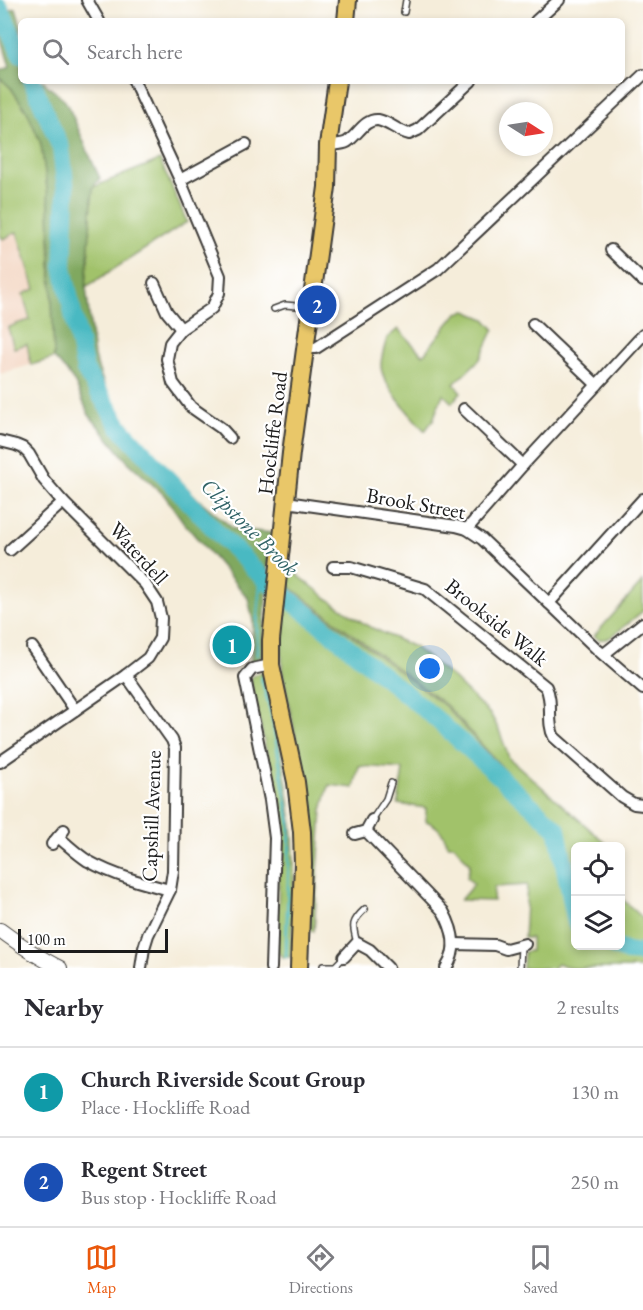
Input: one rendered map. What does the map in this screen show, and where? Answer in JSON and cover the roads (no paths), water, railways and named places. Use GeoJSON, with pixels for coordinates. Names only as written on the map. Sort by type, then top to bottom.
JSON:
{"type":"FeatureCollection","features":[{"type":"Feature","properties":{"kind":"main road"},"geometry":{"type":"LineString","coordinates":[[346,18],[348,0]]}},
{"type":"Feature","properties":{"kind":"main road","name":"Hockliffe Road"},"geometry":{"type":"LineString","coordinates":[[298,968],[303,864],[302,832],[296,782],[271,664],[271,640],[274,597],[327,187],[328,145],[337,84]]}},
{"type":"Feature","properties":{"kind":"street"},"geometry":{"type":"LineString","coordinates":[[87,0],[97,18]]}},
{"type":"Feature","properties":{"kind":"street"},"geometry":{"type":"LineString","coordinates":[[539,18],[559,0]]}},
{"type":"Feature","properties":{"kind":"street"},"geometry":{"type":"LineString","coordinates":[[305,348],[316,348],[438,269],[643,75]]}},
{"type":"Feature","properties":{"kind":"street"},"geometry":{"type":"LineString","coordinates":[[135,84],[180,180],[220,276],[219,293],[212,308],[181,329],[170,343],[167,358],[173,383],[191,407],[221,428],[230,438]]}},
{"type":"Feature","properties":{"kind":"street"},"geometry":{"type":"LineString","coordinates":[[328,145],[345,143],[367,122],[376,120],[409,134],[418,130],[468,84]]}},
{"type":"Feature","properties":{"kind":"street"},"geometry":{"type":"LineString","coordinates":[[180,180],[246,144]]}},
{"type":"Feature","properties":{"kind":"street"},"geometry":{"type":"LineString","coordinates":[[610,250],[643,281]]}},
{"type":"Feature","properties":{"kind":"street"},"geometry":{"type":"LineString","coordinates":[[154,283],[167,312],[181,329]]}},
{"type":"Feature","properties":{"kind":"street"},"geometry":{"type":"LineString","coordinates":[[533,324],[597,385]]}},
{"type":"Feature","properties":{"kind":"street"},"geometry":{"type":"LineString","coordinates":[[467,529],[643,335]]}},
{"type":"Feature","properties":{"kind":"street"},"geometry":{"type":"LineString","coordinates":[[464,410],[523,465]]}},
{"type":"Feature","properties":{"kind":"street","name":"Waterdell"},"geometry":{"type":"LineString","coordinates":[[0,441],[16,445],[29,454],[44,480],[63,502],[146,584],[157,602],[161,618],[160,638],[148,658],[0,762]]}},
{"type":"Feature","properties":{"kind":"street"},"geometry":{"type":"LineString","coordinates":[[549,603],[643,499]]}},
{"type":"Feature","properties":{"kind":"street"},"geometry":{"type":"LineString","coordinates":[[10,550],[63,502]]}},
{"type":"Feature","properties":{"kind":"street","name":"Brook Street"},"geometry":{"type":"LineString","coordinates":[[286,502],[467,529],[482,539],[598,651],[643,688]]}},
{"type":"Feature","properties":{"kind":"street","name":"Brookside Walk"},"geometry":{"type":"LineString","coordinates":[[333,567],[351,567],[425,590],[546,687],[549,695],[550,730],[554,737],[622,797],[634,804],[643,805]]}},
{"type":"Feature","properties":{"kind":"street"},"geometry":{"type":"LineString","coordinates":[[604,654],[643,623]]}},
{"type":"Feature","properties":{"kind":"street"},"geometry":{"type":"LineString","coordinates":[[32,647],[75,710]]}},
{"type":"Feature","properties":{"kind":"street"},"geometry":{"type":"LineString","coordinates":[[271,664],[252,669],[245,678],[270,800],[274,838],[271,968]]}},
{"type":"Feature","properties":{"kind":"street","name":"Capshill Avenue"},"geometry":{"type":"LineString","coordinates":[[126,675],[172,740],[175,748],[173,871],[170,890],[148,935],[141,968]]}},
{"type":"Feature","properties":{"kind":"street"},"geometry":{"type":"LineString","coordinates":[[372,820],[361,833],[443,911],[450,924],[454,944],[450,962],[446,968]]}},
{"type":"Feature","properties":{"kind":"street"},"geometry":{"type":"LineString","coordinates":[[58,837],[88,861],[143,883],[170,890]]}},
{"type":"Feature","properties":{"kind":"street"},"geometry":{"type":"LineString","coordinates":[[0,930],[47,962],[60,968]]}},
{"type":"Feature","properties":{"kind":"street"},"geometry":{"type":"LineString","coordinates":[[344,957],[357,944],[370,950],[387,968]]}},
{"type":"Feature","properties":{"kind":"street"},"geometry":{"type":"LineString","coordinates":[[454,944],[495,945],[506,949],[523,945]]}},
{"type":"Feature","properties":{"kind":"lane"},"geometry":{"type":"LineString","coordinates":[[404,12],[406,0]]}},
{"type":"Feature","properties":{"kind":"lane"},"geometry":{"type":"LineString","coordinates":[[274,309],[285,304],[311,307]]}},
{"type":"Feature","properties":{"kind":"lane"},"geometry":{"type":"LineString","coordinates":[[372,820],[386,799],[391,783]]}},
{"type":"Feature","properties":{"kind":"lane"},"geometry":{"type":"LineString","coordinates":[[357,944],[352,926],[365,909]]}},
{"type":"Feature","properties":{"kind":"lane"},"geometry":{"type":"LineString","coordinates":[[520,968],[523,945]]}},
{"type":"Feature","properties":{"kind":"lane"},"geometry":{"type":"LineString","coordinates":[[323,966],[335,966],[344,957]]}},
{"type":"Feature","properties":{"kind":"waterway","name":"Clipstone Brook"},"geometry":{"type":"LineString","coordinates":[[0,8],[18,48]]}},
{"type":"Feature","properties":{"kind":"waterway","name":"Clipstone Brook"},"geometry":{"type":"LineString","coordinates":[[33,84],[61,148],[66,191],[63,267],[85,370],[120,427],[261,576],[434,717],[557,829],[571,898]]}},
{"type":"Feature","properties":{"kind":"waterway"},"geometry":{"type":"LineString","coordinates":[[257,655],[261,576]]}},
{"type":"Feature","properties":{"kind":"waterway"},"geometry":{"type":"LineString","coordinates":[[261,677],[272,716],[290,824],[286,957]]}},
{"type":"Feature","properties":{"kind":"waterway","name":"Clipstone Brook"},"geometry":{"type":"LineString","coordinates":[[622,950],[643,953]]}},
{"type":"Feature","properties":{"kind":"place","name":"Regent Street"},"geometry":{"type":"Point","coordinates":[317,305]}},
{"type":"Feature","properties":{"kind":"place","name":"Church Riverside Scout Group"},"geometry":{"type":"Point","coordinates":[232,645]}}]}
